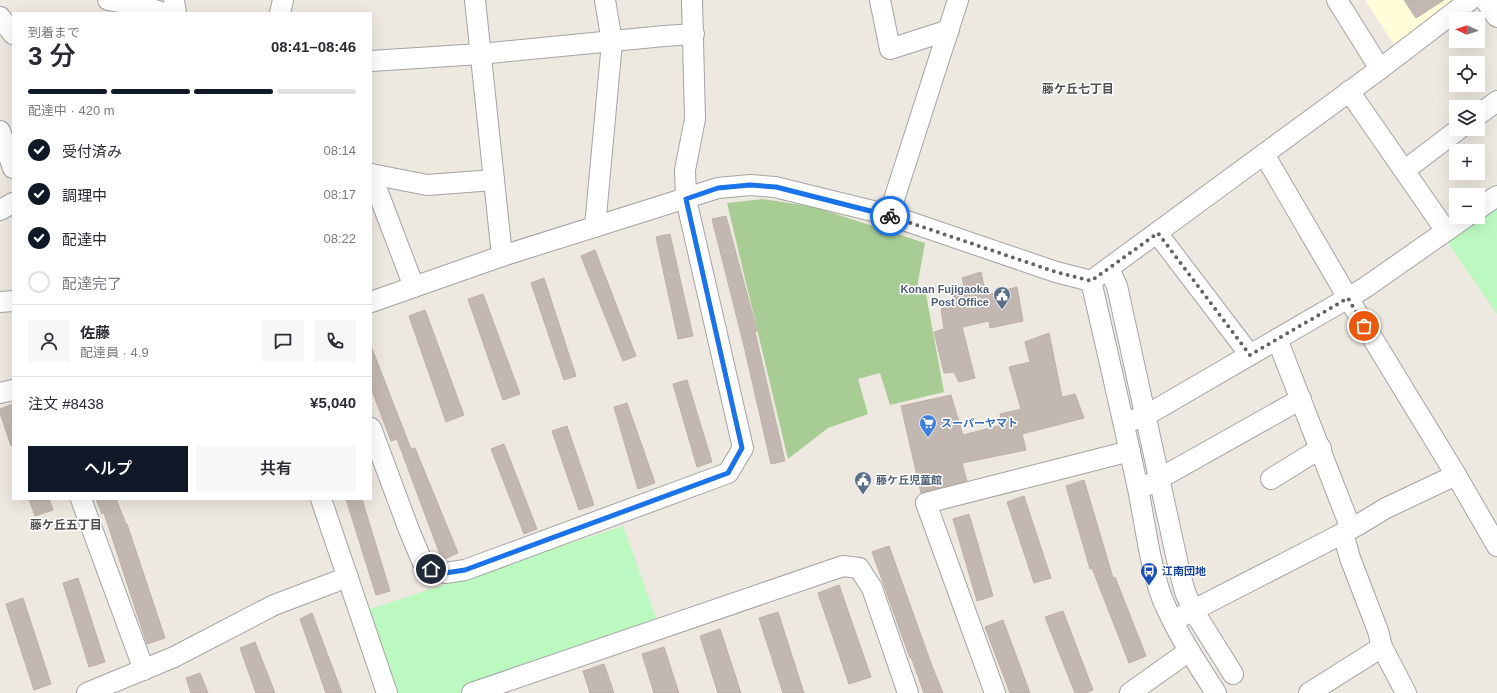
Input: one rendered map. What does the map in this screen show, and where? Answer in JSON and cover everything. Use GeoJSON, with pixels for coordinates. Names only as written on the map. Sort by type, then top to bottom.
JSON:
{"type":"FeatureCollection","features":[{"type":"Feature","properties":{"kind":"street"},"geometry":{"type":"LineString","coordinates":[[108,0],[142,6],[161,12]]}},
{"type":"Feature","properties":{"kind":"street"},"geometry":{"type":"LineString","coordinates":[[174,0],[176,12]]}},
{"type":"Feature","properties":{"kind":"street"},"geometry":{"type":"LineString","coordinates":[[280,12],[283,0]]}},
{"type":"Feature","properties":{"kind":"street"},"geometry":{"type":"LineString","coordinates":[[475,0],[502,256]]}},
{"type":"Feature","properties":{"kind":"street"},"geometry":{"type":"LineString","coordinates":[[595,227],[612,42],[605,0]]}},
{"type":"Feature","properties":{"kind":"street"},"geometry":{"type":"LineString","coordinates":[[372,431],[422,561],[431,569],[445,573],[465,570],[728,473],[742,448],[686,199],[685,170],[695,119],[692,0]]}},
{"type":"Feature","properties":{"kind":"street"},"geometry":{"type":"LineString","coordinates":[[880,0],[890,49],[949,30]]}},
{"type":"Feature","properties":{"kind":"street"},"geometry":{"type":"LineString","coordinates":[[889,215],[958,0]]}},
{"type":"Feature","properties":{"kind":"street"},"geometry":{"type":"LineString","coordinates":[[1336,0],[1380,69]]}},
{"type":"Feature","properties":{"kind":"street"},"geometry":{"type":"LineString","coordinates":[[372,302],[502,256],[718,188],[750,185],[776,187],[889,215],[1056,272],[1091,281],[1380,69],[1470,0]]}},
{"type":"Feature","properties":{"kind":"street"},"geometry":{"type":"LineString","coordinates":[[1485,0],[1497,17]]}},
{"type":"Feature","properties":{"kind":"street"},"geometry":{"type":"LineString","coordinates":[[0,17],[12,33]]}},
{"type":"Feature","properties":{"kind":"street"},"geometry":{"type":"LineString","coordinates":[[372,60],[480,54],[694,34]]}},
{"type":"Feature","properties":{"kind":"street"},"geometry":{"type":"LineString","coordinates":[[1350,91],[1446,231]]}},
{"type":"Feature","properties":{"kind":"street"},"geometry":{"type":"LineString","coordinates":[[1485,110],[1497,101]]}},
{"type":"Feature","properties":{"kind":"street"},"geometry":{"type":"LineString","coordinates":[[0,131],[8,163]]}},
{"type":"Feature","properties":{"kind":"street"},"geometry":{"type":"LineString","coordinates":[[1405,170],[1450,136]]}},
{"type":"Feature","properties":{"kind":"street"},"geometry":{"type":"LineString","coordinates":[[1264,154],[1348,298],[1456,475],[1497,546]]}},
{"type":"Feature","properties":{"kind":"street"},"geometry":{"type":"LineString","coordinates":[[372,174],[427,186],[494,180]]}},
{"type":"Feature","properties":{"kind":"street"},"geometry":{"type":"LineString","coordinates":[[372,177],[414,287]]}},
{"type":"Feature","properties":{"kind":"street"},"geometry":{"type":"LineString","coordinates":[[1485,204],[1497,196]]}},
{"type":"Feature","properties":{"kind":"street"},"geometry":{"type":"LineString","coordinates":[[0,210],[12,204]]}},
{"type":"Feature","properties":{"kind":"street"},"geometry":{"type":"LineString","coordinates":[[1136,419],[1348,298],[1456,224]]}},
{"type":"Feature","properties":{"kind":"street"},"geometry":{"type":"LineString","coordinates":[[1158,233],[1250,355]]}},
{"type":"Feature","properties":{"kind":"street"},"geometry":{"type":"LineString","coordinates":[[1109,269],[1117,286],[1136,419],[1151,484],[1155,574],[1162,597],[1184,615],[1233,674]]}},
{"type":"Feature","properties":{"kind":"street"},"geometry":{"type":"LineString","coordinates":[[1091,281],[1136,419],[1130,451],[1151,484]]}},
{"type":"Feature","properties":{"kind":"street"},"geometry":{"type":"LineString","coordinates":[[0,302],[12,301]]}},
{"type":"Feature","properties":{"kind":"street"},"geometry":{"type":"LineString","coordinates":[[1277,339],[1321,448],[1347,531],[1350,558],[1378,631],[1382,647],[1406,693]]}},
{"type":"Feature","properties":{"kind":"street"},"geometry":{"type":"LineString","coordinates":[[0,393],[12,390]]}},
{"type":"Feature","properties":{"kind":"street"},"geometry":{"type":"LineString","coordinates":[[1151,484],[1301,400]]}},
{"type":"Feature","properties":{"kind":"street"},"geometry":{"type":"LineString","coordinates":[[1271,479],[1321,448]]}},
{"type":"Feature","properties":{"kind":"street"},"geometry":{"type":"LineString","coordinates":[[995,693],[926,503],[1130,451]]}},
{"type":"Feature","properties":{"kind":"street"},"geometry":{"type":"LineString","coordinates":[[1184,615],[1347,531],[1386,508],[1456,475]]}},
{"type":"Feature","properties":{"kind":"street"},"geometry":{"type":"LineString","coordinates":[[81,500],[144,670]]}},
{"type":"Feature","properties":{"kind":"street"},"geometry":{"type":"LineString","coordinates":[[321,500],[387,693]]}},
{"type":"Feature","properties":{"kind":"street"},"geometry":{"type":"LineString","coordinates":[[472,693],[843,566],[859,568],[872,588],[908,693]]}},
{"type":"Feature","properties":{"kind":"street"},"geometry":{"type":"LineString","coordinates":[[87,693],[174,657],[274,605],[348,577]]}},
{"type":"Feature","properties":{"kind":"street"},"geometry":{"type":"LineString","coordinates":[[1184,615],[1189,651],[1216,693]]}},
{"type":"Feature","properties":{"kind":"street"},"geometry":{"type":"LineString","coordinates":[[1309,693],[1382,647]]}},
{"type":"Feature","properties":{"kind":"street"},"geometry":{"type":"LineString","coordinates":[[1130,693],[1189,651]]}},
{"type":"Feature","properties":{"kind":"shaded area"},"geometry":{"type":"Polygon","coordinates":[[[1365,0],[1455,0],[1395,46],[1365,0]]]}},
{"type":"Feature","properties":{"kind":"green space"},"geometry":{"type":"Polygon","coordinates":[[[763,199],[814,207],[925,243],[916,293],[926,294],[944,392],[890,405],[880,373],[858,379],[868,414],[828,428],[788,459],[727,203],[763,199]]]}},
{"type":"Feature","properties":{"kind":"green space"},"geometry":{"type":"Polygon","coordinates":[[[1497,203],[1497,314],[1446,240],[1468,224],[1485,224],[1485,212],[1497,203]]]}},
{"type":"Feature","properties":{"kind":"green space"},"geometry":{"type":"Polygon","coordinates":[[[623,526],[658,623],[458,693],[392,693],[367,610],[623,526]]]}},
{"type":"Feature","properties":{"kind":"building"},"geometry":{"type":"Polygon","coordinates":[[[1404,0],[1444,0],[1416,18],[1404,0]]]}},
{"type":"Feature","properties":{"kind":"building"},"geometry":{"type":"Polygon","coordinates":[[[726,216],[757,331],[755,332],[785,461],[771,464],[744,346],[712,219],[726,216]]]}},
{"type":"Feature","properties":{"kind":"building"},"geometry":{"type":"Polygon","coordinates":[[[670,234],[693,336],[678,339],[656,237],[670,234]]]}},
{"type":"Feature","properties":{"kind":"building"},"geometry":{"type":"Polygon","coordinates":[[[595,250],[636,356],[623,361],[581,256],[595,250]]]}},
{"type":"Feature","properties":{"kind":"building"},"geometry":{"type":"Polygon","coordinates":[[[981,272],[986,295],[1017,287],[1023,321],[990,328],[989,321],[962,327],[975,378],[959,382],[954,372],[944,373],[934,332],[944,329],[941,309],[955,305],[952,289],[964,285],[962,278],[981,272]]]}},
{"type":"Feature","properties":{"kind":"building"},"geometry":{"type":"Polygon","coordinates":[[[544,278],[576,376],[564,380],[531,283],[544,278]]]}},
{"type":"Feature","properties":{"kind":"building"},"geometry":{"type":"Polygon","coordinates":[[[483,294],[520,394],[503,400],[468,299],[483,294]]]}},
{"type":"Feature","properties":{"kind":"building"},"geometry":{"type":"Polygon","coordinates":[[[425,310],[464,415],[446,422],[409,316],[425,310]]]}},
{"type":"Feature","properties":{"kind":"building"},"geometry":{"type":"Polygon","coordinates":[[[1049,333],[1062,397],[1075,394],[1084,418],[1022,434],[1026,450],[962,463],[967,481],[921,493],[901,406],[951,395],[963,435],[1002,425],[1000,414],[1021,409],[1009,367],[1030,362],[1025,342],[1049,333]]]}},
{"type":"Feature","properties":{"kind":"building"},"geometry":{"type":"Polygon","coordinates":[[[372,349],[411,449],[415,448],[458,553],[442,560],[397,439],[391,441],[372,391],[372,349]]]}},
{"type":"Feature","properties":{"kind":"building"},"geometry":{"type":"Polygon","coordinates":[[[687,380],[712,462],[697,467],[673,384],[687,380]]]}},
{"type":"Feature","properties":{"kind":"building"},"geometry":{"type":"Polygon","coordinates":[[[627,403],[655,483],[638,489],[614,407],[627,403]]]}},
{"type":"Feature","properties":{"kind":"building"},"geometry":{"type":"Polygon","coordinates":[[[12,404],[11,446],[0,413],[0,409],[12,404]]]}},
{"type":"Feature","properties":{"kind":"building"},"geometry":{"type":"Polygon","coordinates":[[[567,426],[594,505],[579,510],[552,431],[567,426]]]}},
{"type":"Feature","properties":{"kind":"building"},"geometry":{"type":"Polygon","coordinates":[[[504,444],[537,529],[524,534],[491,449],[504,444]]]}},
{"type":"Feature","properties":{"kind":"building"},"geometry":{"type":"Polygon","coordinates":[[[1084,480],[1113,578],[1115,577],[1146,656],[1129,663],[1092,568],[1090,569],[1066,486],[1084,480]]]}},
{"type":"Feature","properties":{"kind":"building"},"geometry":{"type":"Polygon","coordinates":[[[1024,496],[1051,578],[1034,583],[1007,502],[1024,496]]]}},
{"type":"Feature","properties":{"kind":"building"},"geometry":{"type":"Polygon","coordinates":[[[29,500],[49,500],[53,510],[35,516],[29,500]]]}},
{"type":"Feature","properties":{"kind":"building"},"geometry":{"type":"Polygon","coordinates":[[[96,500],[116,500],[127,524],[165,638],[147,644],[104,513],[102,514],[96,500]]]}},
{"type":"Feature","properties":{"kind":"building"},"geometry":{"type":"Polygon","coordinates":[[[346,500],[362,500],[390,591],[376,595],[346,500]]]}},
{"type":"Feature","properties":{"kind":"building"},"geometry":{"type":"Polygon","coordinates":[[[969,514],[993,596],[977,601],[953,519],[969,514]]]}},
{"type":"Feature","properties":{"kind":"building"},"geometry":{"type":"Polygon","coordinates":[[[889,546],[943,693],[924,693],[911,657],[910,658],[872,552],[889,546]]]}},
{"type":"Feature","properties":{"kind":"building"},"geometry":{"type":"Polygon","coordinates":[[[78,578],[105,662],[89,667],[63,583],[78,578]]]}},
{"type":"Feature","properties":{"kind":"building"},"geometry":{"type":"Polygon","coordinates":[[[839,585],[871,677],[849,684],[818,593],[839,585]]]}},
{"type":"Feature","properties":{"kind":"building"},"geometry":{"type":"Polygon","coordinates":[[[23,598],[51,684],[34,690],[6,604],[23,598]]]}},
{"type":"Feature","properties":{"kind":"building"},"geometry":{"type":"Polygon","coordinates":[[[1063,611],[1093,690],[1086,693],[1075,693],[1045,617],[1063,611]]]}},
{"type":"Feature","properties":{"kind":"building"},"geometry":{"type":"Polygon","coordinates":[[[778,612],[804,693],[783,693],[759,618],[778,612]]]}},
{"type":"Feature","properties":{"kind":"building"},"geometry":{"type":"Polygon","coordinates":[[[312,613],[342,693],[326,693],[300,619],[312,613]]]}},
{"type":"Feature","properties":{"kind":"building"},"geometry":{"type":"Polygon","coordinates":[[[1003,620],[1030,693],[1010,693],[985,627],[1003,620]]]}},
{"type":"Feature","properties":{"kind":"building"},"geometry":{"type":"Polygon","coordinates":[[[720,629],[741,693],[718,693],[700,636],[720,629]]]}},
{"type":"Feature","properties":{"kind":"building"},"geometry":{"type":"Polygon","coordinates":[[[255,642],[275,693],[256,693],[240,648],[255,642]]]}},
{"type":"Feature","properties":{"kind":"building"},"geometry":{"type":"Polygon","coordinates":[[[664,647],[679,693],[654,693],[642,654],[664,647]]]}},
{"type":"Feature","properties":{"kind":"building"},"geometry":{"type":"Polygon","coordinates":[[[604,664],[614,693],[590,693],[583,671],[604,664]]]}},
{"type":"Feature","properties":{"kind":"building"},"geometry":{"type":"Polygon","coordinates":[[[200,673],[208,693],[191,693],[186,678],[200,673]]]}},
{"type":"Feature","properties":{"kind":"way so far"},"geometry":{"type":"LineString","coordinates":[[890,216],[1056,272],[1091,281],[1158,233],[1250,355],[1348,298],[1364,326]]}},
{"type":"Feature","properties":{"kind":"place","name":"Konan Fujigaoka Post Office"},"geometry":{"type":"Point","coordinates":[1002,310]}},
{"type":"Feature","properties":{"kind":"place","name":"スーパーヤマト"},"geometry":{"type":"Point","coordinates":[928,438]}},
{"type":"Feature","properties":{"kind":"place","name":"藤ケ丘児童館"},"geometry":{"type":"Point","coordinates":[863,495]}},
{"type":"Feature","properties":{"kind":"place","name":"江南団地"},"geometry":{"type":"Point","coordinates":[1149,586]}},
{"type":"Feature","properties":{"kind":"district","name":"藤ケ丘七丁目"},"geometry":{"type":"Point","coordinates":[1078,89]}},
{"type":"Feature","properties":{"kind":"district","name":"藤ケ丘五丁目"},"geometry":{"type":"Point","coordinates":[66,525]}},
{"type":"Feature","properties":{"kind":"route"},"geometry":{"type":"LineString","coordinates":[[431,569],[445,573],[465,570],[728,473],[738,459],[742,448],[686,199],[718,188],[750,185],[776,187],[890,216]]}}]}
